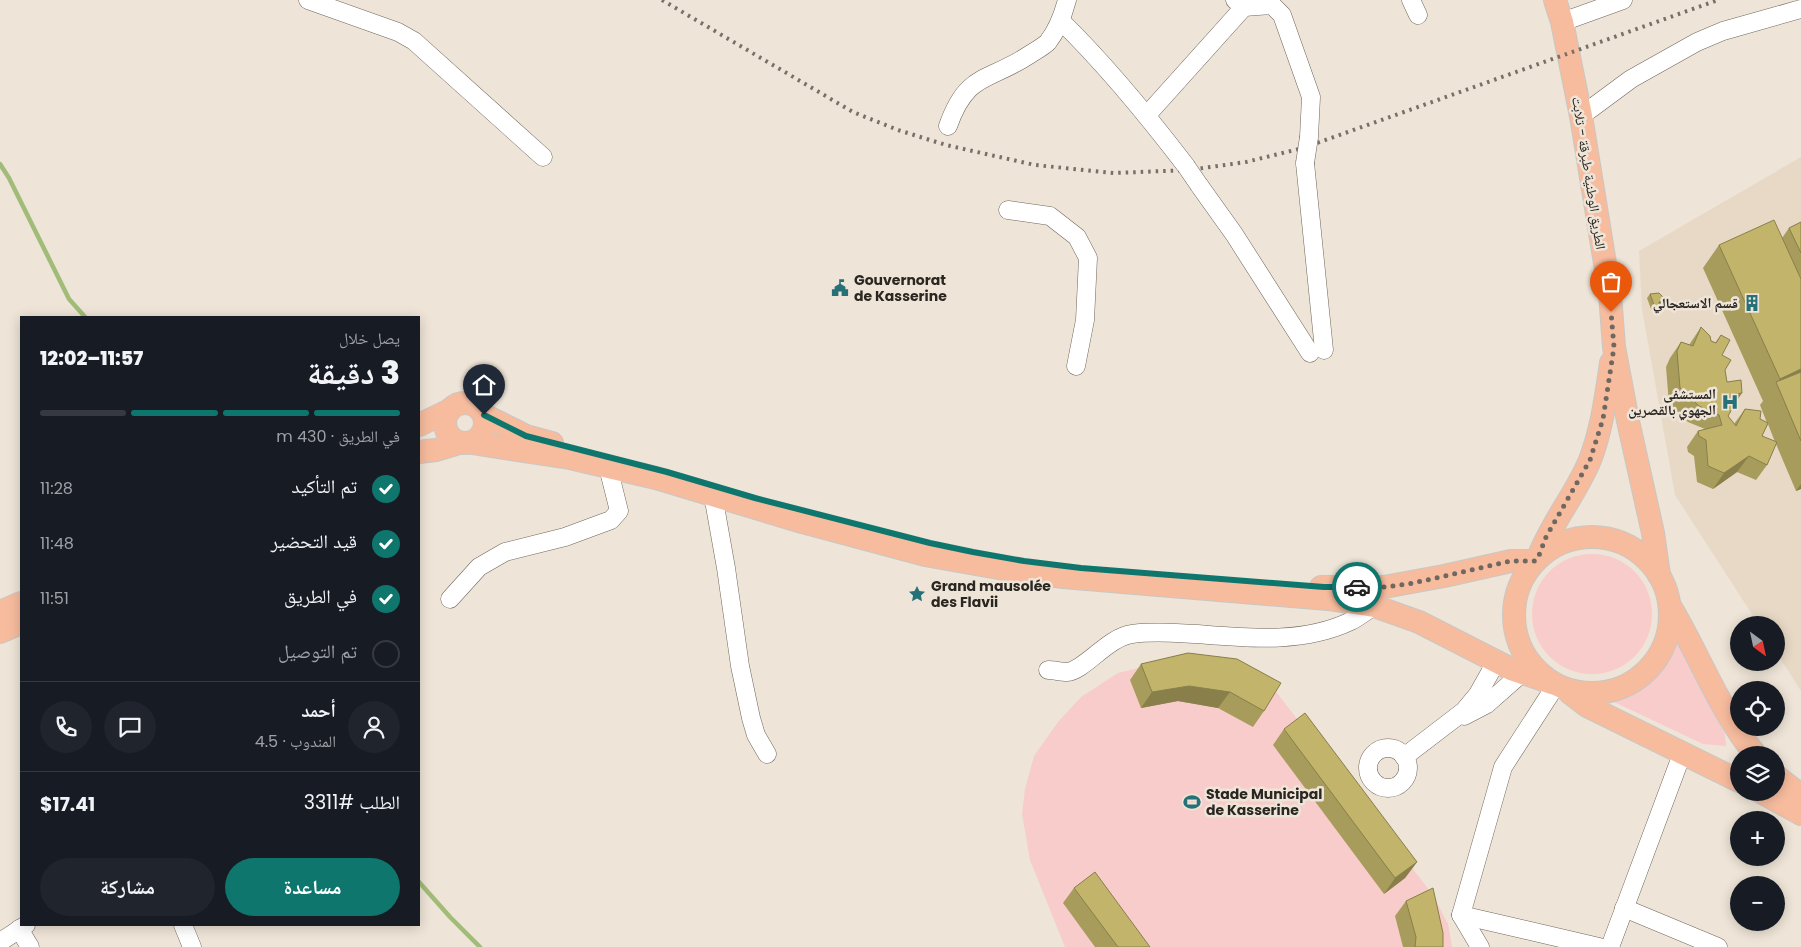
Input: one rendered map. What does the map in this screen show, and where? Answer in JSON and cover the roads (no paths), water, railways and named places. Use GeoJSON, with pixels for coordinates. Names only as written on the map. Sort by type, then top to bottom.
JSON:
{"type":"FeatureCollection","features":[{"type":"Feature","properties":{"kind":"main road","name":"الطريق الوطنية طبرقة - تلابت"},"geometry":{"type":"LineString","coordinates":[[1555,0],[1562,22],[1581,116],[1610,294],[1614,347],[1653,533],[1659,575]]}},
{"type":"Feature","properties":{"kind":"main road","name":"الطريق الوطنية طبرقة - تلابت"},"geometry":{"type":"LineString","coordinates":[[1536,560],[1546,537],[1590,460],[1603,419],[1614,347]]}},
{"type":"Feature","properties":{"kind":"main road"},"geometry":{"type":"LineString","coordinates":[[420,425],[455,406],[468,403],[474,405],[484,415],[526,436],[667,472],[755,498],[930,543],[1024,561],[1081,568],[1324,587],[1384,587],[1511,561],[1536,560]]}},
{"type":"Feature","properties":{"kind":"main road"},"geometry":{"type":"LineString","coordinates":[[450,410],[444,422],[445,429],[453,440],[570,458],[656,478],[802,522],[925,555],[1004,570],[1063,578],[1328,600],[1374,606],[1419,622],[1521,674],[1557,686],[1591,694],[1617,689],[1640,676],[1658,657],[1668,632],[1670,606]]}},
{"type":"Feature","properties":{"kind":"main road"},"geometry":{"type":"LineString","coordinates":[[420,452],[465,443],[483,434],[486,421],[484,415]]}},
{"type":"Feature","properties":{"kind":"main road"},"geometry":{"type":"LineString","coordinates":[[1730,760],[1682,754],[1587,706],[1557,686],[1535,667],[1521,648],[1514,625],[1514,603],[1521,580],[1536,560],[1557,545],[1579,538],[1602,538],[1625,544],[1644,557],[1659,575],[1666,590],[1670,606],[1723,706],[1737,746]]}},
{"type":"Feature","properties":{"kind":"main road"},"geometry":{"type":"LineString","coordinates":[[0,612],[20,603]]}},
{"type":"Feature","properties":{"kind":"main road"},"geometry":{"type":"LineString","coordinates":[[0,632],[20,623]]}},
{"type":"Feature","properties":{"kind":"main road"},"geometry":{"type":"LineString","coordinates":[[1785,782],[1801,794]]}},
{"type":"Feature","properties":{"kind":"main road"},"geometry":{"type":"LineString","coordinates":[[1777,801],[1801,814]]}},
{"type":"Feature","properties":{"kind":"street"},"geometry":{"type":"LineString","coordinates":[[308,0],[398,32],[414,41],[543,157]]}},
{"type":"Feature","properties":{"kind":"street"},"geometry":{"type":"LineString","coordinates":[[948,126],[955,107],[969,88],[986,76],[1024,58],[1047,43],[1061,21],[1067,0]]}},
{"type":"Feature","properties":{"kind":"street"},"geometry":{"type":"LineString","coordinates":[[1562,22],[1623,0]]}},
{"type":"Feature","properties":{"kind":"street"},"geometry":{"type":"LineString","coordinates":[[1061,21],[1086,46],[1147,115],[1186,166],[1317,352],[1306,163],[1311,97],[1282,15],[1272,5],[1240,3],[1147,115]]}},
{"type":"Feature","properties":{"kind":"street"},"geometry":{"type":"LineString","coordinates":[[1581,116],[1631,79],[1697,42],[1723,31],[1801,9]]}},
{"type":"Feature","properties":{"kind":"street"},"geometry":{"type":"LineString","coordinates":[[1008,210],[1050,216],[1077,237],[1088,258],[1085,320],[1076,366]]}},
{"type":"Feature","properties":{"kind":"street"},"geometry":{"type":"LineString","coordinates":[[450,599],[479,567],[505,552],[565,537],[611,520],[619,512],[608,467]]}},
{"type":"Feature","properties":{"kind":"street"},"geometry":{"type":"LineString","coordinates":[[713,495],[740,666],[756,735],[767,754]]}},
{"type":"Feature","properties":{"kind":"street"},"geometry":{"type":"LineString","coordinates":[[1048,670],[1068,672],[1082,666],[1100,650],[1126,635],[1152,631],[1241,637],[1300,637],[1326,631],[1352,621],[1374,606]]}},
{"type":"Feature","properties":{"kind":"street"},"geometry":{"type":"LineString","coordinates":[[1404,757],[1456,718],[1472,703],[1496,662]]}},
{"type":"Feature","properties":{"kind":"street"},"geometry":{"type":"LineString","coordinates":[[1456,718],[1487,704],[1521,674]]}},
{"type":"Feature","properties":{"kind":"street"},"geometry":{"type":"LineString","coordinates":[[1480,947],[1461,915],[1502,767],[1557,686]]}},
{"type":"Feature","properties":{"kind":"street"},"geometry":{"type":"LineString","coordinates":[[1610,947],[1682,754]]}},
{"type":"Feature","properties":{"kind":"street"},"geometry":{"type":"LineString","coordinates":[[1624,908],[1718,947]]}},
{"type":"Feature","properties":{"kind":"street"},"geometry":{"type":"LineString","coordinates":[[1461,915],[1599,947]]}},
{"type":"Feature","properties":{"kind":"street"},"geometry":{"type":"LineString","coordinates":[[183,926],[192,947]]}},
{"type":"Feature","properties":{"kind":"street"},"geometry":{"type":"LineString","coordinates":[[0,942],[23,927],[30,947]]}},
{"type":"Feature","properties":{"kind":"waterway"},"geometry":{"type":"LineString","coordinates":[[0,164],[9,178],[69,299],[84,316]]}},
{"type":"Feature","properties":{"kind":"waterway"},"geometry":{"type":"LineString","coordinates":[[420,883],[480,947]]}},
{"type":"Feature","properties":{"kind":"railway"},"geometry":{"type":"LineString","coordinates":[[662,0],[853,112],[898,130],[946,145],[1035,165],[1114,173],[1189,170],[1246,162],[1303,148],[1718,0]]}},
{"type":"Feature","properties":{"kind":"place","name":"Gouvernorat de Kasserine"},"geometry":{"type":"Point","coordinates":[840,288]}},
{"type":"Feature","properties":{"kind":"place","name":"قسم الاستعجالي"},"geometry":{"type":"Point","coordinates":[1752,303]}},
{"type":"Feature","properties":{"kind":"place","name":"المستشفى الجهوي بالقصرين"},"geometry":{"type":"Point","coordinates":[1730,402]}},
{"type":"Feature","properties":{"kind":"place","name":"Grand mausolée des Flavii"},"geometry":{"type":"Point","coordinates":[917,594]}},
{"type":"Feature","properties":{"kind":"place","name":"Stade Municipal de Kasserine"},"geometry":{"type":"Point","coordinates":[1192,802]}}]}
